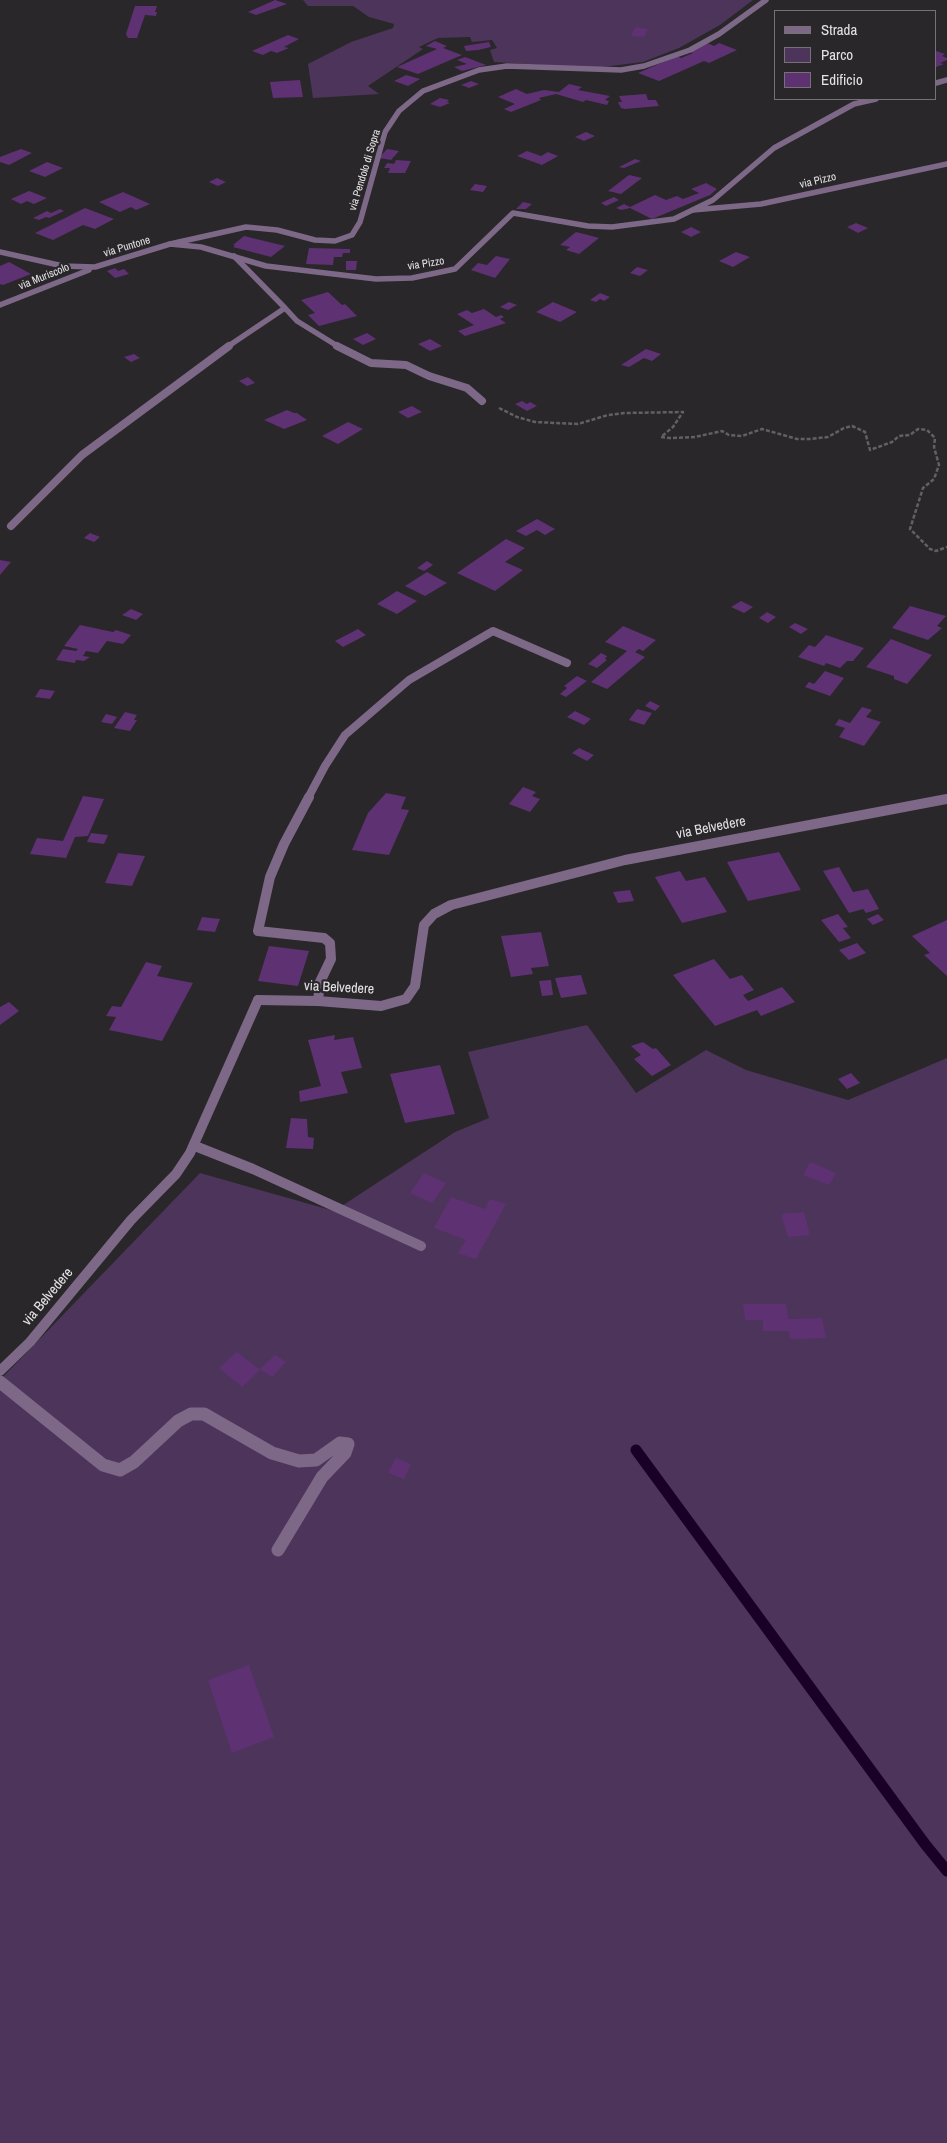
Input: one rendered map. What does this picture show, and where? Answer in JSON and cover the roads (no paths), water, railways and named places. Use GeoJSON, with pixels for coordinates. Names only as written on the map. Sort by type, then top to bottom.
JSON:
{"type":"FeatureCollection","features":[{"type":"Feature","properties":{"kind":"street","name":"via Pendolo di Sopra"},"geometry":{"type":"LineString","coordinates":[[170,244],[246,226],[277,230],[315,240],[335,242],[352,235],[360,222],[385,132],[399,111],[422,91],[479,70],[507,66],[621,70],[644,66],[690,50],[718,34],[766,0]]}},
{"type":"Feature","properties":{"kind":"street","name":"via Pizzo"},"geometry":{"type":"LineString","coordinates":[[170,244],[200,247],[266,266],[376,279],[412,278],[456,270],[513,213],[588,226],[612,227],[674,219],[713,200],[774,148],[854,104],[872,100]]}},
{"type":"Feature","properties":{"kind":"street","name":"via Pizzo"},"geometry":{"type":"LineString","coordinates":[[693,210],[761,204],[947,164]]}},
{"type":"Feature","properties":{"kind":"street","name":"via Puntone"},"geometry":{"type":"LineString","coordinates":[[0,252],[63,266],[95,267],[170,244]]}},
{"type":"Feature","properties":{"kind":"street"},"geometry":{"type":"LineString","coordinates":[[234,256],[297,321],[345,351],[371,363],[406,364],[429,376],[467,388],[482,401]]}},
{"type":"Feature","properties":{"kind":"street","name":"via Muriscolo"},"geometry":{"type":"LineString","coordinates":[[0,305],[95,267]]}},
{"type":"Feature","properties":{"kind":"street"},"geometry":{"type":"LineString","coordinates":[[11,526],[82,455],[142,408],[262,322],[285,308]]}},
{"type":"Feature","properties":{"kind":"street"},"geometry":{"type":"LineString","coordinates":[[318,1001],[320,982],[331,959],[330,943],[324,938],[258,931],[270,877],[284,844],[325,766],[345,735],[409,680],[493,631],[567,664]]}},
{"type":"Feature","properties":{"kind":"street","name":"via Belvedere"},"geometry":{"type":"LineString","coordinates":[[0,1371],[30,1342],[131,1220],[176,1174],[195,1146],[258,1000],[318,1001],[381,1006],[406,999],[415,986],[424,925],[434,914],[451,905],[625,860],[947,799]]}},
{"type":"Feature","properties":{"kind":"street"},"geometry":{"type":"LineString","coordinates":[[195,1146],[253,1169],[421,1246]]}},
{"type":"Feature","properties":{"kind":"street"},"geometry":{"type":"LineString","coordinates":[[0,1382],[103,1465],[120,1470],[134,1462],[178,1420],[191,1414],[204,1414],[272,1454],[299,1461],[316,1460],[340,1443],[348,1444],[345,1453],[322,1477],[278,1550]]}},
{"type":"Feature","properties":{"kind":"waterway"},"geometry":{"type":"LineString","coordinates":[[636,1450],[925,1844],[947,1871]]}}]}
